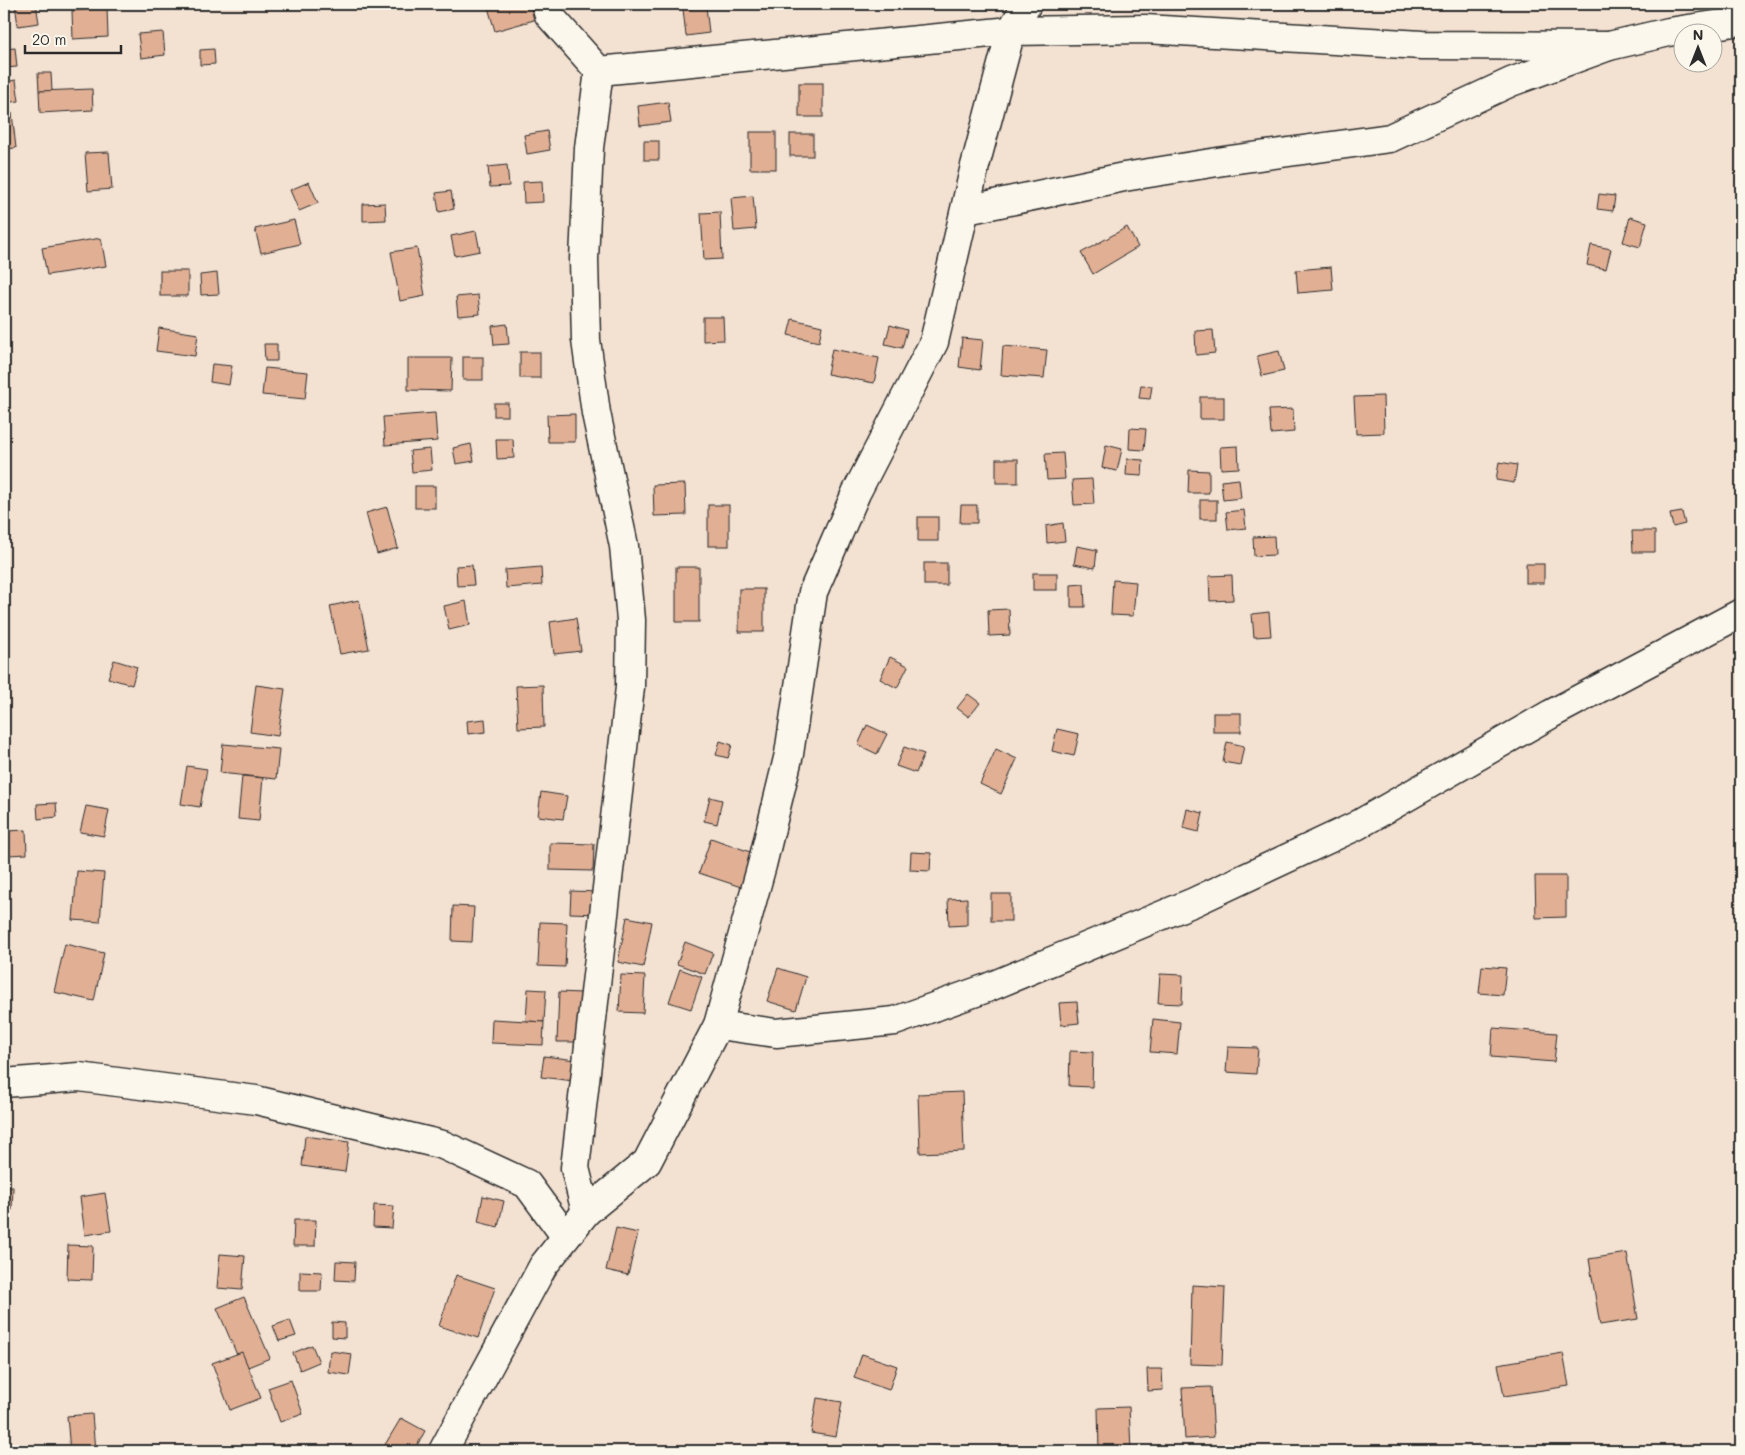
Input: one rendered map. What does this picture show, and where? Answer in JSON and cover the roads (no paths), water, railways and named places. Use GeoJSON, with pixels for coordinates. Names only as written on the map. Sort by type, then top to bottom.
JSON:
{"type":"FeatureCollection","features":[{"type":"Feature","properties":{"kind":"street"},"geometry":{"type":"LineString","coordinates":[[546,4],[549,15],[599,70],[589,148],[584,260],[586,340],[596,413],[624,546],[631,620],[630,687],[575,1168],[586,1212]]}},
{"type":"Feature","properties":{"kind":"street"},"geometry":{"type":"LineString","coordinates":[[443,1451],[543,1266],[586,1212],[647,1162],[718,1024],[762,865],[789,754],[813,592],[856,493],[934,342],[975,166],[1010,31],[1027,4]]}},
{"type":"Feature","properties":{"kind":"street"},"geometry":{"type":"LineString","coordinates":[[966,210],[1124,177],[1390,138],[1510,82],[1609,46],[1669,32],[1741,21]]}},
{"type":"Feature","properties":{"kind":"street"},"geometry":{"type":"LineString","coordinates":[[599,70],[1010,31],[1145,29],[1422,45],[1609,46]]}},
{"type":"Feature","properties":{"kind":"street"},"geometry":{"type":"LineString","coordinates":[[718,1024],[776,1032],[895,1021],[987,988],[1194,902],[1356,826],[1551,714],[1741,613]]}},
{"type":"Feature","properties":{"kind":"street"},"geometry":{"type":"LineString","coordinates":[[4,1083],[79,1077],[256,1100],[443,1145],[527,1184],[566,1237]]}}]}
